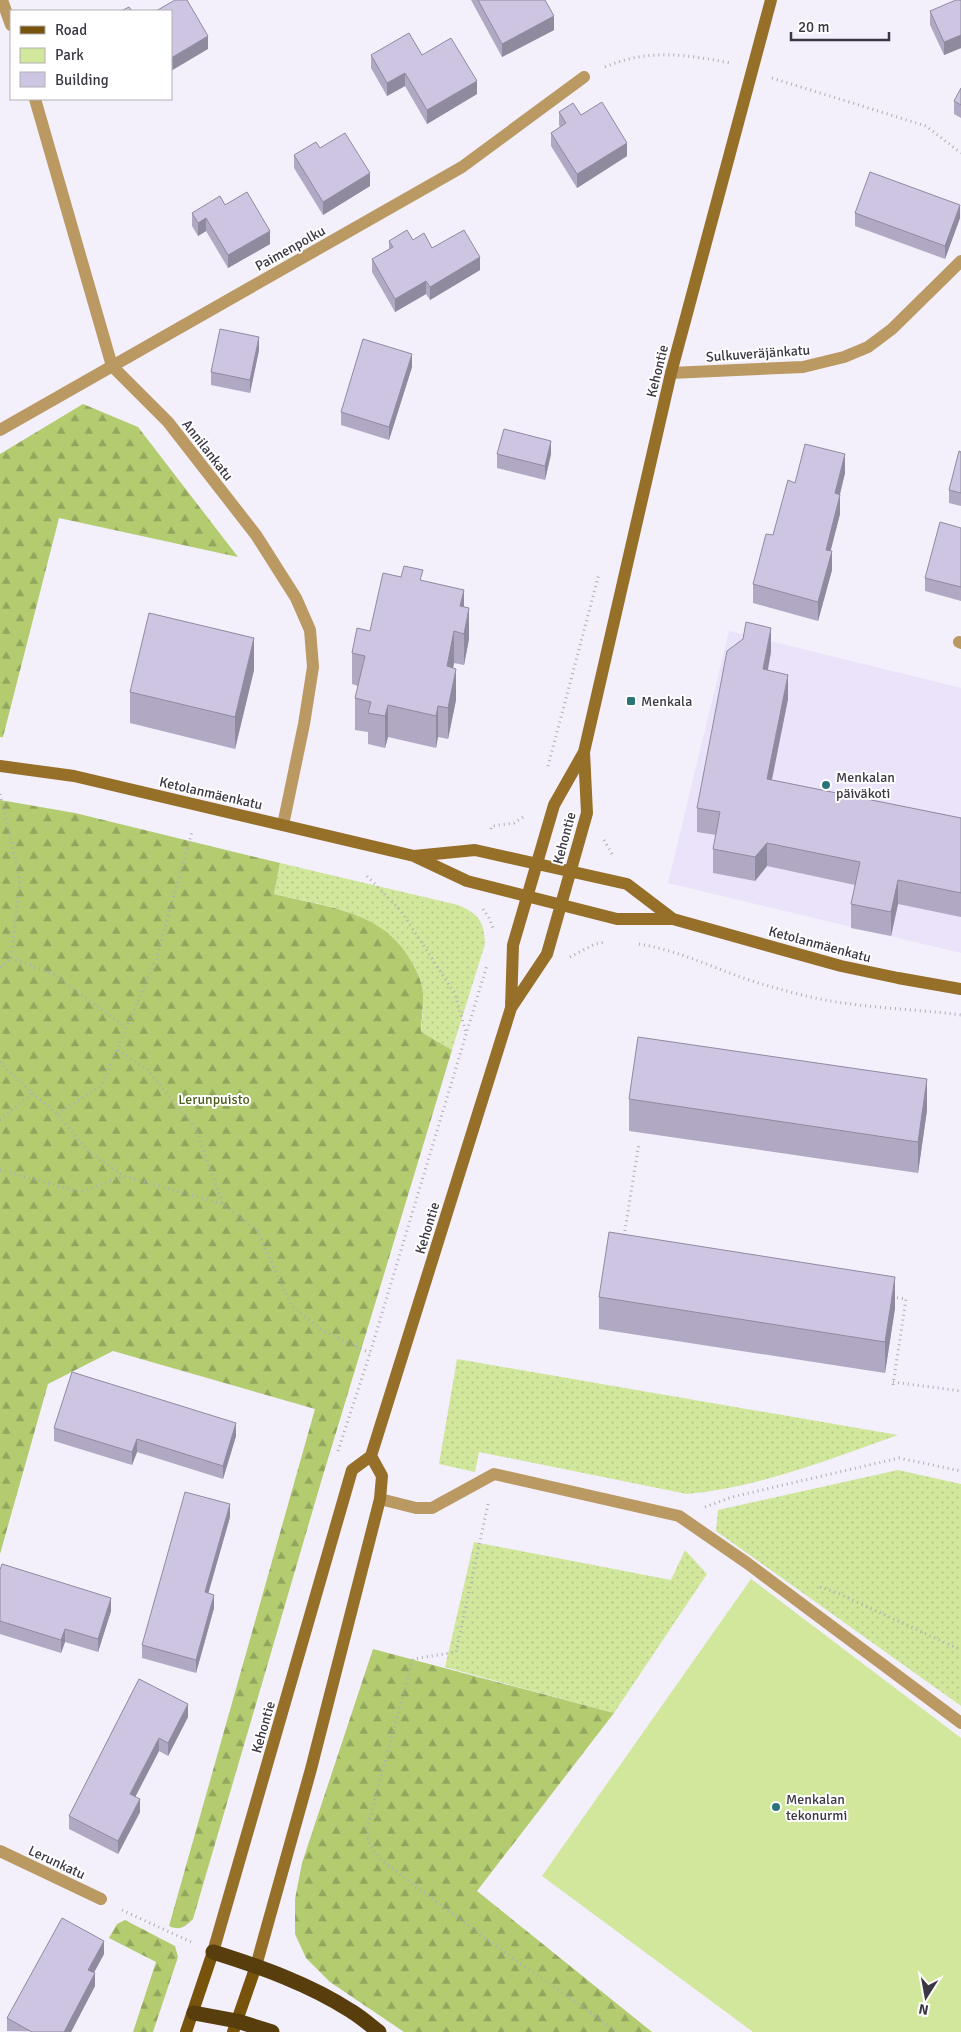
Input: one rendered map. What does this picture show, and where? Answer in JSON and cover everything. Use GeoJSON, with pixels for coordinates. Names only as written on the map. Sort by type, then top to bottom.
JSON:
{"type":"FeatureCollection","features":[{"type":"Feature","properties":{"kind":"highway"},"geometry":{"type":"LineString","coordinates":[[213,1952],[294,1981],[351,2011],[379,2032]]}},
{"type":"Feature","properties":{"kind":"highway"},"geometry":{"type":"LineString","coordinates":[[194,2013],[235,2026],[272,2032]]}},
{"type":"Feature","properties":{"kind":"main road","name":"Kehontie"},"geometry":{"type":"LineString","coordinates":[[511,1008],[547,954],[587,813],[584,752],[671,373],[771,0]]}},
{"type":"Feature","properties":{"kind":"main road","name":"Kehontie"},"geometry":{"type":"LineString","coordinates":[[186,2032],[194,2013],[213,1952],[352,1470],[370,1456],[511,1008],[513,944],[554,805],[584,752]]}},
{"type":"Feature","properties":{"kind":"main road","name":"Ketolanmäenkatu"},"geometry":{"type":"LineString","coordinates":[[0,766],[74,776],[414,856],[467,881],[617,919],[673,919],[841,966],[961,989]]}},
{"type":"Feature","properties":{"kind":"main road","name":"Ketolanmäenkatu"},"geometry":{"type":"LineString","coordinates":[[414,856],[475,850],[627,884],[673,919]]}},
{"type":"Feature","properties":{"kind":"main road"},"geometry":{"type":"LineString","coordinates":[[235,2026],[256,1966],[313,1759],[380,1499],[382,1476],[370,1456]]}},
{"type":"Feature","properties":{"kind":"street"},"geometry":{"type":"LineString","coordinates":[[2,0],[10,22]]}},
{"type":"Feature","properties":{"kind":"street","name":"Paimenpolku"},"geometry":{"type":"LineString","coordinates":[[0,430],[462,168],[584,77]]}},
{"type":"Feature","properties":{"kind":"street","name":"Annilankatu"},"geometry":{"type":"LineString","coordinates":[[35,100],[112,366],[168,422],[256,535],[296,598],[310,630],[313,667],[304,724],[283,825]]}},
{"type":"Feature","properties":{"kind":"street","name":"Sulkuveräjänkatu"},"geometry":{"type":"LineString","coordinates":[[671,373],[803,367],[844,357],[868,347],[892,329],[961,261]]}},
{"type":"Feature","properties":{"kind":"street"},"geometry":{"type":"LineString","coordinates":[[380,1499],[416,1508],[432,1508],[494,1474],[678,1516],[747,1563],[961,1723]]}},
{"type":"Feature","properties":{"kind":"street","name":"Lerunkatu"},"geometry":{"type":"LineString","coordinates":[[0,1852],[101,1899]]}},
{"type":"Feature","properties":{"kind":"path"},"geometry":{"type":"LineString","coordinates":[[584,77],[620,61],[648,54],[698,57],[733,64],[736,55]]}},
{"type":"Feature","properties":{"kind":"path"},"geometry":{"type":"LineString","coordinates":[[752,71],[926,126],[961,153]]}},
{"type":"Feature","properties":{"kind":"path"},"geometry":{"type":"LineString","coordinates":[[548,767],[601,565]]}},
{"type":"Feature","properties":{"kind":"path"},"geometry":{"type":"LineString","coordinates":[[0,794],[20,879],[11,958],[0,968]]}},
{"type":"Feature","properties":{"kind":"path"},"geometry":{"type":"LineString","coordinates":[[486,852],[492,826],[514,823],[529,814]]}},
{"type":"Feature","properties":{"kind":"path"},"geometry":{"type":"LineString","coordinates":[[57,1114],[101,1086],[118,1050],[125,1027],[156,960],[192,832]]}},
{"type":"Feature","properties":{"kind":"path"},"geometry":{"type":"LineString","coordinates":[[367,876],[401,911],[451,986],[466,1033]]}},
{"type":"Feature","properties":{"kind":"path"},"geometry":{"type":"LineString","coordinates":[[547,954],[566,959],[595,944],[611,940]]}},
{"type":"Feature","properties":{"kind":"path"},"geometry":{"type":"LineString","coordinates":[[637,944],[679,954],[765,985],[828,1000],[961,1015]]}},
{"type":"Feature","properties":{"kind":"path"},"geometry":{"type":"LineString","coordinates":[[11,958],[53,974],[125,1027]]}},
{"type":"Feature","properties":{"kind":"path"},"geometry":{"type":"LineString","coordinates":[[118,1050],[147,1068],[196,1129],[224,1204]]}},
{"type":"Feature","properties":{"kind":"path"},"geometry":{"type":"LineString","coordinates":[[0,1062],[57,1114],[90,1153],[124,1176],[224,1204],[257,1230],[291,1304],[323,1331],[370,1352]]}},
{"type":"Feature","properties":{"kind":"path"},"geometry":{"type":"LineString","coordinates":[[0,1120],[32,1093]]}},
{"type":"Feature","properties":{"kind":"path"},"geometry":{"type":"LineString","coordinates":[[624,1237],[639,1143]]}},
{"type":"Feature","properties":{"kind":"path"},"geometry":{"type":"LineString","coordinates":[[0,1170],[80,1192],[124,1176]]}},
{"type":"Feature","properties":{"kind":"path"},"geometry":{"type":"LineString","coordinates":[[888,1296],[906,1299],[893,1384],[961,1391]]}},
{"type":"Feature","properties":{"kind":"path"},"geometry":{"type":"LineString","coordinates":[[678,1516],[732,1497],[899,1458],[961,1471]]}},
{"type":"Feature","properties":{"kind":"path"},"geometry":{"type":"LineString","coordinates":[[494,1474],[456,1652],[413,1659],[367,1828],[369,1844],[382,1861],[479,1934],[618,2032]]}},
{"type":"Feature","properties":{"kind":"path"},"geometry":{"type":"LineString","coordinates":[[817,1586],[835,1592],[961,1650]]}},
{"type":"Feature","properties":{"kind":"path"},"geometry":{"type":"LineString","coordinates":[[101,1899],[193,1943]]}},
{"type":"Feature","properties":{"kind":"shaded area","name":"Menkalan päiväkoti"},"geometry":{"type":"Polygon","coordinates":[[[729,631],[961,688],[961,953],[668,883],[729,631]]]}},
{"type":"Feature","properties":{"kind":"green space"},"geometry":{"type":"Polygon","coordinates":[[[83,404],[138,427],[238,557],[59,518],[3,737],[0,737],[0,454],[83,404]]]}},
{"type":"Feature","properties":{"kind":"green space","name":"Lerunpuisto"},"geometry":{"type":"Polygon","coordinates":[[[0,800],[75,813],[280,863],[274,894],[351,913],[385,931],[399,944],[413,965],[422,985],[421,1032],[452,1050],[321,1482],[193,1919],[185,1926],[179,1928],[169,1926],[315,1409],[113,1351],[48,1384],[0,1554],[0,800]]]}},
{"type":"Feature","properties":{"kind":"green space"},"geometry":{"type":"Polygon","coordinates":[[[280,863],[458,905],[476,915],[482,924],[485,944],[452,1050],[421,1032],[422,985],[413,965],[399,944],[385,931],[351,913],[274,894],[280,863]]]}},
{"type":"Feature","properties":{"kind":"green space"},"geometry":{"type":"Polygon","coordinates":[[[457,1359],[898,1435],[768,1479],[687,1494],[479,1452],[475,1472],[439,1464],[457,1359]]]}},
{"type":"Feature","properties":{"kind":"green space"},"geometry":{"type":"Polygon","coordinates":[[[898,1470],[961,1484],[961,1706],[716,1531],[718,1510],[898,1470]]]}},
{"type":"Feature","properties":{"kind":"green space"},"geometry":{"type":"Polygon","coordinates":[[[474,1542],[671,1580],[685,1550],[707,1574],[614,1713],[445,1667],[474,1542]]]}},
{"type":"Feature","properties":{"kind":"green space","name":"Menkalan tekonurmi"},"geometry":{"type":"Polygon","coordinates":[[[751,1579],[961,1738],[961,2032],[753,2032],[542,1876],[751,1579]]]}},
{"type":"Feature","properties":{"kind":"green space"},"geometry":{"type":"Polygon","coordinates":[[[373,1649],[614,1713],[477,1891],[652,2032],[404,2032],[330,1982],[306,1958],[295,1934],[295,1899],[302,1863],[373,1649]]]}},
{"type":"Feature","properties":{"kind":"green space"},"geometry":{"type":"Polygon","coordinates":[[[125,1920],[175,1946],[178,1957],[153,2032],[133,2032],[156,1962],[109,1938],[117,1924],[125,1920]]]}},
{"type":"Feature","properties":{"kind":"building"},"geometry":{"type":"Polygon","coordinates":[[[175,0],[187,0],[208,36],[172,57],[172,10],[158,10],[175,0]]]}},
{"type":"Feature","properties":{"kind":"building"},"geometry":{"type":"Polygon","coordinates":[[[478,0],[545,0],[554,16],[502,44],[478,0]]]}},
{"type":"Feature","properties":{"kind":"building"},"geometry":{"type":"Polygon","coordinates":[[[956,0],[961,0],[961,35],[944,42],[930,11],[956,0]]]}},
{"type":"Feature","properties":{"kind":"building"},"geometry":{"type":"Polygon","coordinates":[[[409,33],[422,55],[451,38],[477,81],[427,110],[405,73],[387,83],[371,55],[409,33]]]}},
{"type":"Feature","properties":{"kind":"building"},"geometry":{"type":"Polygon","coordinates":[[[961,88],[961,105],[954,101],[961,88]]]}},
{"type":"Feature","properties":{"kind":"building"},"geometry":{"type":"Polygon","coordinates":[[[602,102],[627,143],[577,174],[551,133],[566,123],[559,112],[573,103],[581,115],[602,102]]]}},
{"type":"Feature","properties":{"kind":"building"},"geometry":{"type":"Polygon","coordinates":[[[345,133],[370,173],[323,202],[294,155],[316,142],[320,148],[345,133]]]}},
{"type":"Feature","properties":{"kind":"building"},"geometry":{"type":"Polygon","coordinates":[[[870,172],[960,205],[945,246],[855,213],[870,172]]]}},
{"type":"Feature","properties":{"kind":"building"},"geometry":{"type":"Polygon","coordinates":[[[247,192],[270,231],[228,255],[206,218],[198,223],[192,213],[220,196],[225,205],[247,192]]]}},
{"type":"Feature","properties":{"kind":"building"},"geometry":{"type":"Polygon","coordinates":[[[407,230],[413,240],[424,233],[432,248],[464,230],[480,257],[430,287],[426,281],[395,299],[372,259],[393,247],[389,241],[407,230]]]}},
{"type":"Feature","properties":{"kind":"building"},"geometry":{"type":"Polygon","coordinates":[[[220,329],[259,337],[250,380],[211,372],[220,329]]]}},
{"type":"Feature","properties":{"kind":"building"},"geometry":{"type":"Polygon","coordinates":[[[363,339],[412,354],[389,427],[341,412],[363,339]]]}},
{"type":"Feature","properties":{"kind":"building"},"geometry":{"type":"Polygon","coordinates":[[[504,429],[551,441],[545,466],[497,454],[504,429]]]}},
{"type":"Feature","properties":{"kind":"building"},"geometry":{"type":"Polygon","coordinates":[[[805,444],[845,454],[835,493],[840,495],[826,550],[832,551],[818,602],[753,584],[766,534],[773,535],[788,480],[795,483],[805,444]]]}},
{"type":"Feature","properties":{"kind":"building"},"geometry":{"type":"Polygon","coordinates":[[[959,451],[961,452],[961,493],[949,490],[959,451]]]}},
{"type":"Feature","properties":{"kind":"building"},"geometry":{"type":"Polygon","coordinates":[[[940,522],[961,528],[961,587],[925,578],[940,522]]]}},
{"type":"Feature","properties":{"kind":"building"},"geometry":{"type":"Polygon","coordinates":[[[404,566],[423,570],[420,580],[464,590],[460,606],[469,608],[464,634],[454,631],[447,666],[456,669],[448,708],[438,706],[436,716],[388,705],[385,716],[368,713],[371,702],[355,698],[365,656],[352,653],[357,628],[370,631],[383,573],[401,577],[404,566]]]}},
{"type":"Feature","properties":{"kind":"building"},"geometry":{"type":"Polygon","coordinates":[[[149,613],[254,638],[235,717],[130,692],[149,613]]]}},
{"type":"Feature","properties":{"kind":"building","name":"Menkalan päiväkoti"},"geometry":{"type":"Polygon","coordinates":[[[746,622],[771,628],[763,669],[788,675],[767,779],[961,818],[961,893],[898,880],[891,912],[851,904],[860,862],[767,843],[755,857],[713,849],[720,812],[697,808],[727,651],[743,639],[746,622]]]}},
{"type":"Feature","properties":{"kind":"building"},"geometry":{"type":"Polygon","coordinates":[[[638,1037],[927,1079],[918,1142],[629,1099],[638,1037]]]}},
{"type":"Feature","properties":{"kind":"building"},"geometry":{"type":"Polygon","coordinates":[[[609,1232],[895,1277],[885,1342],[599,1297],[609,1232]]]}},
{"type":"Feature","properties":{"kind":"building"},"geometry":{"type":"Polygon","coordinates":[[[72,1372],[236,1423],[223,1466],[137,1439],[132,1452],[54,1428],[72,1372]]]}},
{"type":"Feature","properties":{"kind":"building"},"geometry":{"type":"Polygon","coordinates":[[[185,1492],[230,1504],[205,1592],[214,1595],[196,1660],[142,1645],[185,1492]]]}},
{"type":"Feature","properties":{"kind":"building"},"geometry":{"type":"Polygon","coordinates":[[[2,1564],[111,1598],[98,1639],[65,1629],[61,1640],[0,1621],[0,1570],[2,1564]]]}},
{"type":"Feature","properties":{"kind":"building"},"geometry":{"type":"Polygon","coordinates":[[[139,1679],[188,1704],[168,1743],[159,1738],[130,1794],[140,1799],[118,1841],[69,1816],[139,1679]]]}},
{"type":"Feature","properties":{"kind":"building"},"geometry":{"type":"Polygon","coordinates":[[[62,1918],[104,1941],[88,1970],[95,1973],[64,2032],[32,2032],[7,2018],[62,1918]]]}},
{"type":"Feature","properties":{"kind":"place","name":"Menkala"},"geometry":{"type":"Point","coordinates":[631,701]}},
{"type":"Feature","properties":{"kind":"place","name":"Menkalan päiväkoti"},"geometry":{"type":"Point","coordinates":[826,785]}},
{"type":"Feature","properties":{"kind":"place","name":"Menkalan tekonurmi"},"geometry":{"type":"Point","coordinates":[776,1807]}}]}
